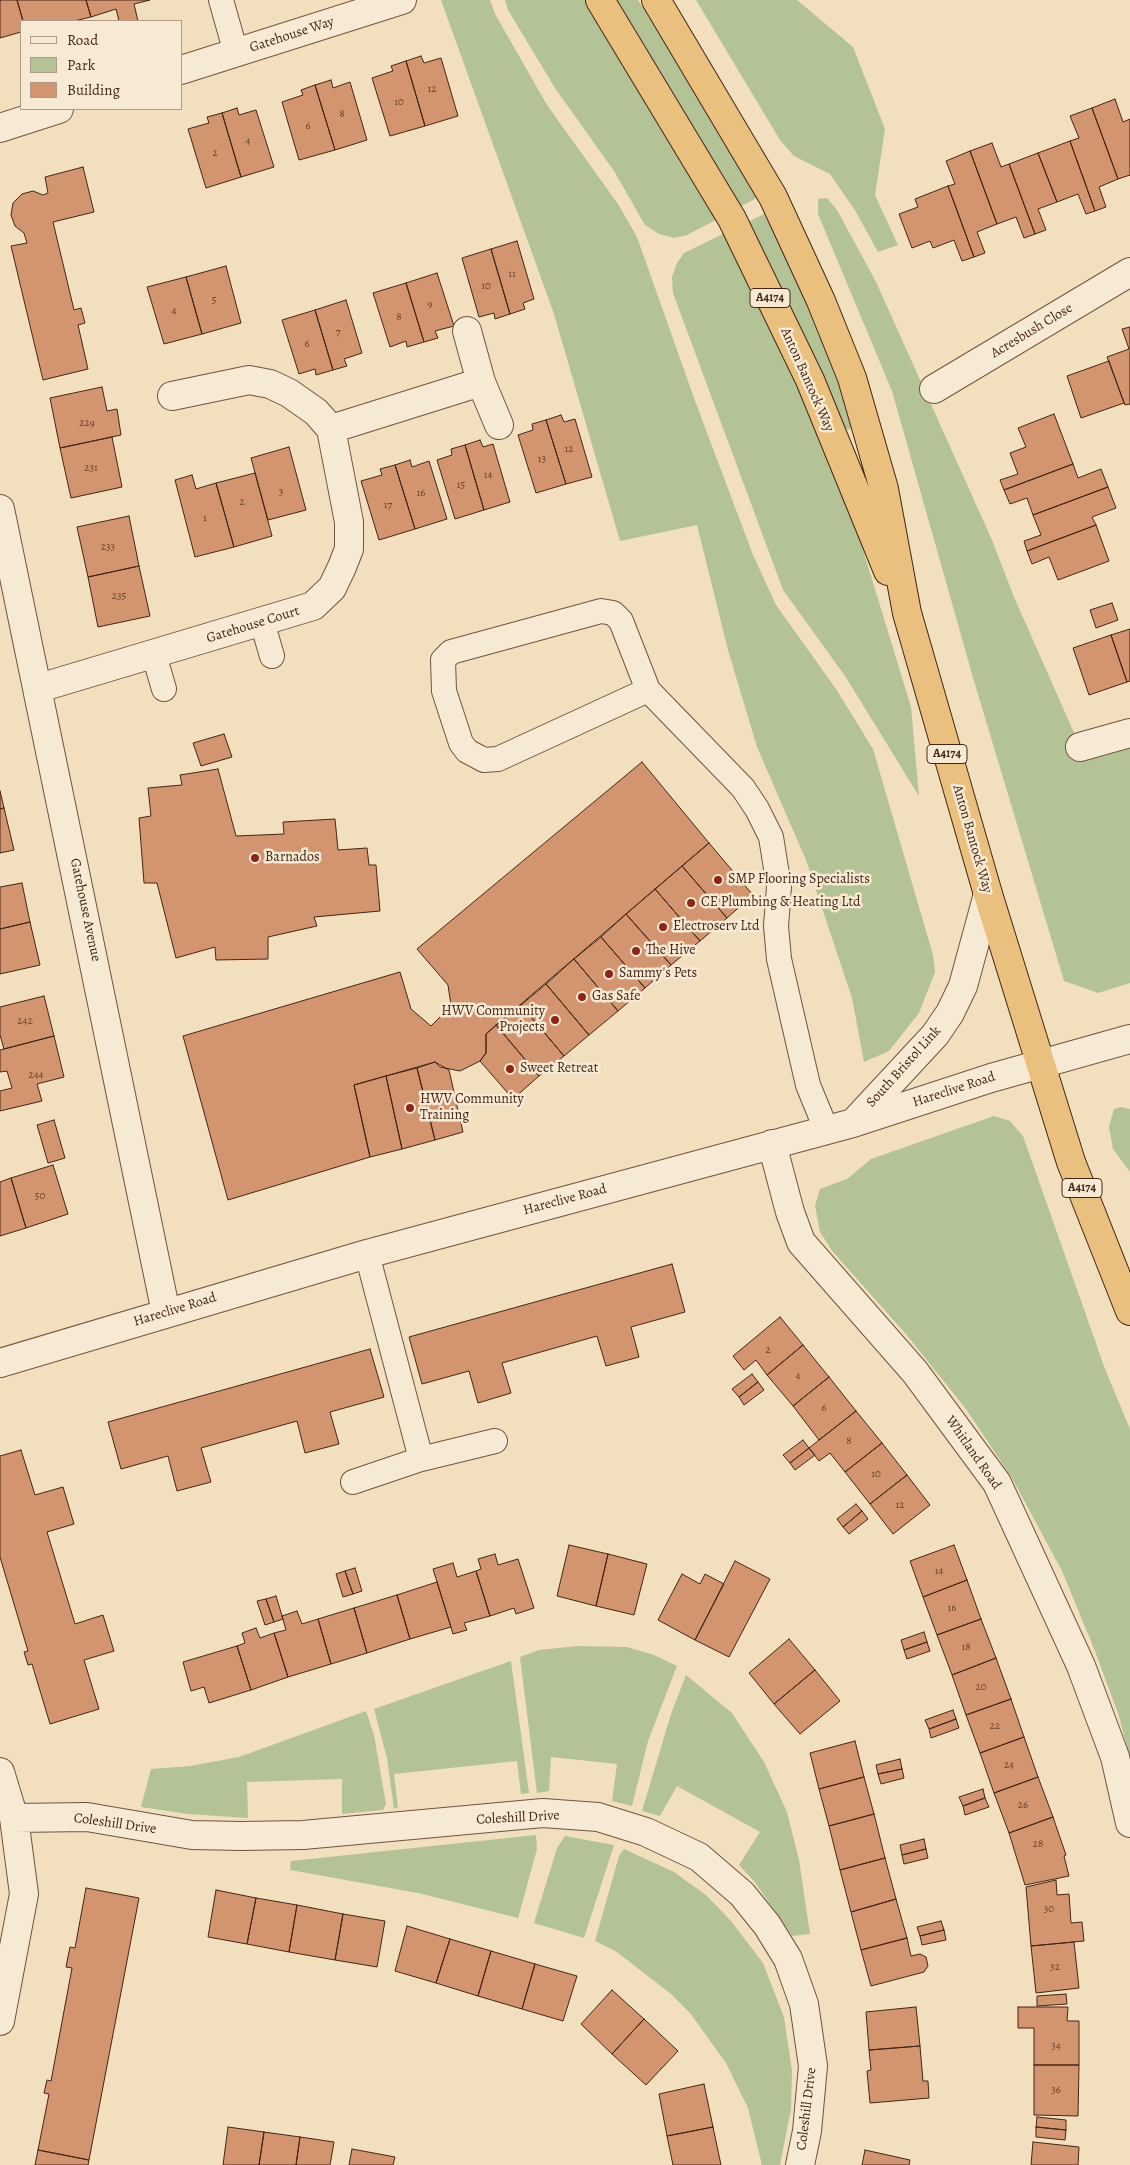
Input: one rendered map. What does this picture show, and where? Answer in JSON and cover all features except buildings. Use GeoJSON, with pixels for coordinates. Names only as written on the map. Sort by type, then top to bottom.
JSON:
{"type":"FeatureCollection","features":[{"type":"Feature","properties":{"kind":"highway","name":"Anton Bantock Way"},"geometry":{"type":"LineString","coordinates":[[600,0],[732,219],[810,380],[858,502],[907,613]]}},
{"type":"Feature","properties":{"kind":"highway","name":"Anton Bantock Way"},"geometry":{"type":"LineString","coordinates":[[656,0],[759,170],[825,310],[852,378],[884,489],[907,613],[988,894],[1040,1063]]}},
{"type":"Feature","properties":{"kind":"highway","name":"A4174"},"geometry":{"type":"LineString","coordinates":[[1040,1063],[1072,1162],[1130,1310]]}},
{"type":"Feature","properties":{"kind":"street","name":"Gatehouse Way"},"geometry":{"type":"LineString","coordinates":[[182,70],[402,0]]}},
{"type":"Feature","properties":{"kind":"street"},"geometry":{"type":"LineString","coordinates":[[0,128],[56,110]]}},
{"type":"Feature","properties":{"kind":"street","name":"Acresbush Close"},"geometry":{"type":"LineString","coordinates":[[934,389],[1130,272]]}},
{"type":"Feature","properties":{"kind":"street"},"geometry":{"type":"LineString","coordinates":[[466,331],[481,382],[499,425]]}},
{"type":"Feature","properties":{"kind":"street"},"geometry":{"type":"LineString","coordinates":[[172,396],[249,380],[270,384],[289,393],[316,412],[330,428],[481,382]]}},
{"type":"Feature","properties":{"kind":"street","name":"Gatehouse Court"},"geometry":{"type":"LineString","coordinates":[[39,688],[313,606],[332,588],[349,549],[349,522],[330,428]]}},
{"type":"Feature","properties":{"kind":"street","name":"Gatehouse Avenue"},"geometry":{"type":"LineString","coordinates":[[0,509],[39,688],[166,1312]]}},
{"type":"Feature","properties":{"kind":"street"},"geometry":{"type":"LineString","coordinates":[[1080,747],[1130,733]]}},
{"type":"Feature","properties":{"kind":"street","name":"South Bristol Link"},"geometry":{"type":"LineString","coordinates":[[853,1123],[935,1035],[950,1014],[963,986],[988,894]]}},
{"type":"Feature","properties":{"kind":"street","name":"Hareclive Road"},"geometry":{"type":"LineString","coordinates":[[0,1363],[366,1254],[853,1123],[1040,1063],[1130,1039]]}},
{"type":"Feature","properties":{"kind":"street","name":"Whitland Road"},"geometry":{"type":"LineString","coordinates":[[772,1144],[790,1212],[801,1242],[915,1372],[997,1483],[1081,1666],[1115,1758],[1130,1823]]}},
{"type":"Feature","properties":{"kind":"street"},"geometry":{"type":"LineString","coordinates":[[0,1772],[14,1818],[24,1894],[0,2021]]}},
{"type":"Feature","properties":{"kind":"street","name":"Coleshill Drive"},"geometry":{"type":"LineString","coordinates":[[14,1818],[86,1817],[192,1835],[241,1836],[303,1835],[542,1813],[598,1817],[646,1832],[699,1857],[742,1894],[767,1926],[788,1958],[804,2004],[813,2066],[807,2131],[800,2165]]}},
{"type":"Feature","properties":{"kind":"lane"},"geometry":{"type":"LineString","coordinates":[[221,0],[236,53]]}},
{"type":"Feature","properties":{"kind":"lane"},"geometry":{"type":"LineString","coordinates":[[648,690],[498,759],[484,760],[468,751],[461,743],[444,691],[443,660],[451,652],[601,610],[613,613],[621,621],[648,690],[743,788],[758,808],[771,836],[779,887],[776,926],[779,959],[808,1085],[826,1129]]}},
{"type":"Feature","properties":{"kind":"lane"},"geometry":{"type":"LineString","coordinates":[[262,622],[272,656]]}},
{"type":"Feature","properties":{"kind":"lane"},"geometry":{"type":"LineString","coordinates":[[154,655],[164,689]]}},
{"type":"Feature","properties":{"kind":"lane"},"geometry":{"type":"LineString","coordinates":[[366,1254],[421,1459]]}},
{"type":"Feature","properties":{"kind":"lane"},"geometry":{"type":"LineString","coordinates":[[352,1482],[421,1459],[495,1441]]}},
{"type":"Feature","properties":{"kind":"green space"},"geometry":{"type":"Polygon","coordinates":[[[441,0],[490,0],[495,14],[547,105],[618,204],[637,237],[694,398],[753,555],[776,605],[836,689],[873,749],[933,955],[935,972],[919,1013],[889,1051],[864,1062],[852,998],[806,860],[757,747],[728,650],[697,525],[620,541],[554,314],[441,0]]]}},
{"type":"Feature","properties":{"kind":"green space"},"geometry":{"type":"Polygon","coordinates":[[[505,0],[586,0],[718,219],[687,235],[674,238],[659,234],[645,225],[614,171],[555,88],[508,10],[505,0]]]}},
{"type":"Feature","properties":{"kind":"green space"},"geometry":{"type":"Polygon","coordinates":[[[615,0],[638,0],[695,88],[757,198],[739,207],[650,55],[615,0]]]}},
{"type":"Feature","properties":{"kind":"green space"},"geometry":{"type":"Polygon","coordinates":[[[696,0],[797,0],[853,47],[885,129],[875,195],[898,245],[878,252],[856,212],[830,174],[794,156],[780,140],[696,0]]]}},
{"type":"Feature","properties":{"kind":"green space"},"geometry":{"type":"Polygon","coordinates":[[[827,198],[837,210],[876,282],[992,540],[1014,597],[1086,760],[1130,748],[1130,983],[1098,993],[1064,981],[974,681],[892,391],[818,214],[818,199],[827,198]]]}},
{"type":"Feature","properties":{"kind":"green space"},"geometry":{"type":"Polygon","coordinates":[[[766,213],[829,351],[853,428],[844,430],[796,318],[748,222],[766,213]]]}},
{"type":"Feature","properties":{"kind":"green space"},"geometry":{"type":"Polygon","coordinates":[[[725,233],[786,355],[820,435],[860,540],[911,707],[919,796],[845,676],[783,590],[673,293],[672,277],[677,263],[684,253],[725,233]]]}},
{"type":"Feature","properties":{"kind":"green space"},"geometry":{"type":"Polygon","coordinates":[[[1121,1107],[1130,1109],[1130,1172],[1113,1149],[1109,1127],[1114,1109],[1121,1107]]]}},
{"type":"Feature","properties":{"kind":"green space"},"geometry":{"type":"Polygon","coordinates":[[[994,1116],[1010,1121],[1023,1136],[1105,1369],[1130,1429],[1130,1759],[1119,1716],[1062,1571],[1012,1478],[966,1409],[905,1333],[833,1252],[820,1232],[815,1206],[820,1189],[847,1179],[871,1159],[994,1116]]]}},
{"type":"Feature","properties":{"kind":"green space"},"geometry":{"type":"Polygon","coordinates":[[[578,1646],[627,1647],[654,1655],[677,1666],[648,1741],[632,1806],[612,1801],[617,1764],[551,1757],[549,1791],[537,1793],[520,1657],[539,1650],[578,1646]]]}},
{"type":"Feature","properties":{"kind":"green space"},"geometry":{"type":"Polygon","coordinates":[[[511,1661],[529,1793],[521,1794],[517,1761],[394,1774],[398,1807],[394,1809],[387,1758],[374,1709],[511,1661]]]}},
{"type":"Feature","properties":{"kind":"green space"},"geometry":{"type":"Polygon","coordinates":[[[686,1675],[732,1713],[764,1762],[787,1812],[799,1860],[810,1934],[792,1936],[754,1881],[739,1865],[760,1832],[677,1786],[660,1816],[642,1811],[671,1714],[686,1675]]]}},
{"type":"Feature","properties":{"kind":"green space"},"geometry":{"type":"Polygon","coordinates":[[[366,1711],[374,1735],[386,1804],[383,1810],[342,1814],[342,1779],[247,1782],[248,1818],[188,1814],[141,1807],[151,1769],[190,1766],[239,1757],[366,1711]]]}},
{"type":"Feature","properties":{"kind":"green space"},"geometry":{"type":"Polygon","coordinates":[[[536,1835],[537,1849],[518,1918],[418,1893],[290,1870],[291,1861],[536,1835]]]}},
{"type":"Feature","properties":{"kind":"green space"},"geometry":{"type":"Polygon","coordinates":[[[565,1836],[614,1845],[584,1938],[534,1923],[557,1848],[565,1836]]]}},
{"type":"Feature","properties":{"kind":"green space"},"geometry":{"type":"Polygon","coordinates":[[[624,1849],[674,1872],[706,1895],[731,1921],[763,1963],[784,2017],[792,2071],[791,2109],[780,2165],[762,2165],[748,2108],[726,2063],[690,2013],[671,1994],[617,1952],[595,1941],[619,1856],[624,1849]]]}},
{"type":"Feature","properties":{"kind":"place","name":"Barnados"},"geometry":{"type":"Point","coordinates":[255,858]}},
{"type":"Feature","properties":{"kind":"place","name":"SMP Flooring Specialists"},"geometry":{"type":"Point","coordinates":[718,880]}},
{"type":"Feature","properties":{"kind":"place","name":"CE Plumbing & Heating Ltd"},"geometry":{"type":"Point","coordinates":[691,903]}},
{"type":"Feature","properties":{"kind":"place","name":"Electroserv Ltd"},"geometry":{"type":"Point","coordinates":[663,927]}},
{"type":"Feature","properties":{"kind":"place","name":"The Hive"},"geometry":{"type":"Point","coordinates":[636,951]}},
{"type":"Feature","properties":{"kind":"place","name":"Sammy's Pets"},"geometry":{"type":"Point","coordinates":[609,974]}},
{"type":"Feature","properties":{"kind":"place","name":"Gas Safe"},"geometry":{"type":"Point","coordinates":[582,997]}},
{"type":"Feature","properties":{"kind":"place","name":"HWV Community Projects"},"geometry":{"type":"Point","coordinates":[555,1020]}},
{"type":"Feature","properties":{"kind":"place","name":"Sweet Retreat"},"geometry":{"type":"Point","coordinates":[510,1069]}},
{"type":"Feature","properties":{"kind":"place","name":"HWV Community Training"},"geometry":{"type":"Point","coordinates":[410,1108]}}]}
